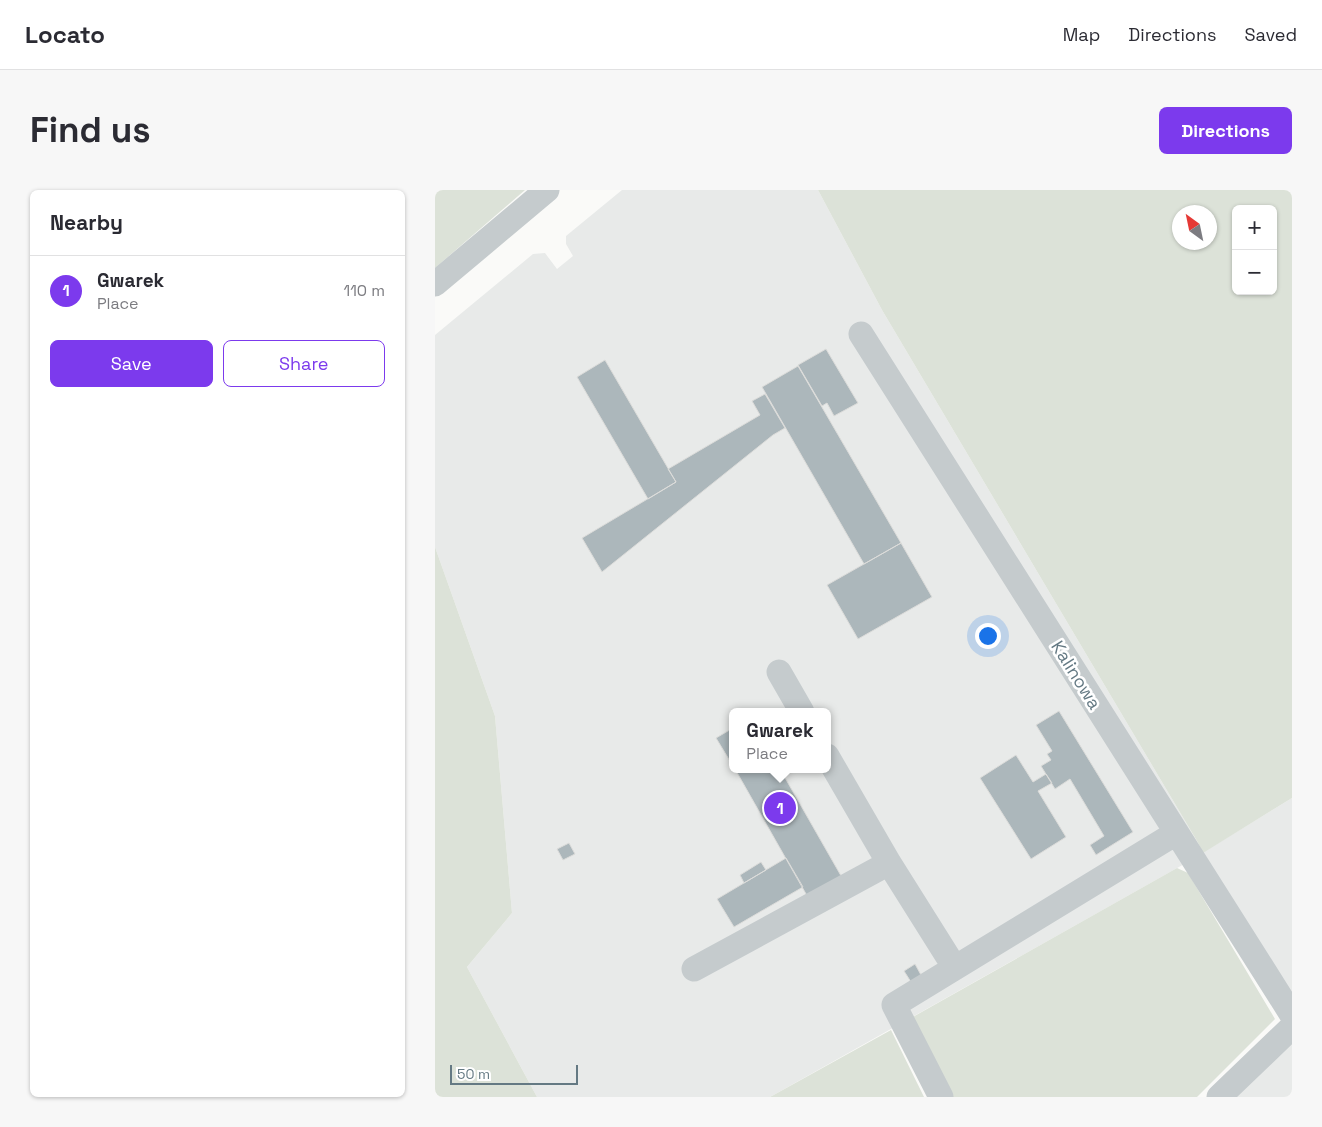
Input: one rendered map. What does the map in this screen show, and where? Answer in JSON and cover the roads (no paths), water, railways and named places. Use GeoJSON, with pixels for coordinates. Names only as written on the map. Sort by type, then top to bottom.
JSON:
{"type":"FeatureCollection","features":[{"type":"Feature","properties":{"kind":"street"},"geometry":{"type":"LineString","coordinates":[[435,284],[547,190]]}},
{"type":"Feature","properties":{"kind":"street","name":"Kalinowa"},"geometry":{"type":"LineString","coordinates":[[861,334],[1292,1015]]}},
{"type":"Feature","properties":{"kind":"street"},"geometry":{"type":"LineString","coordinates":[[779,672],[799,708]]}},
{"type":"Feature","properties":{"kind":"street"},"geometry":{"type":"LineString","coordinates":[[831,763],[889,863],[955,968]]}},
{"type":"Feature","properties":{"kind":"street"},"geometry":{"type":"LineString","coordinates":[[941,1097],[894,1005],[1176,833]]}},
{"type":"Feature","properties":{"kind":"street"},"geometry":{"type":"LineString","coordinates":[[695,969],[889,863]]}},
{"type":"Feature","properties":{"kind":"street"},"geometry":{"type":"LineString","coordinates":[[1219,1097],[1292,1027]]}},
{"type":"Feature","properties":{"kind":"place","name":"Gwarek"},"geometry":{"type":"Point","coordinates":[780,808]}}]}
